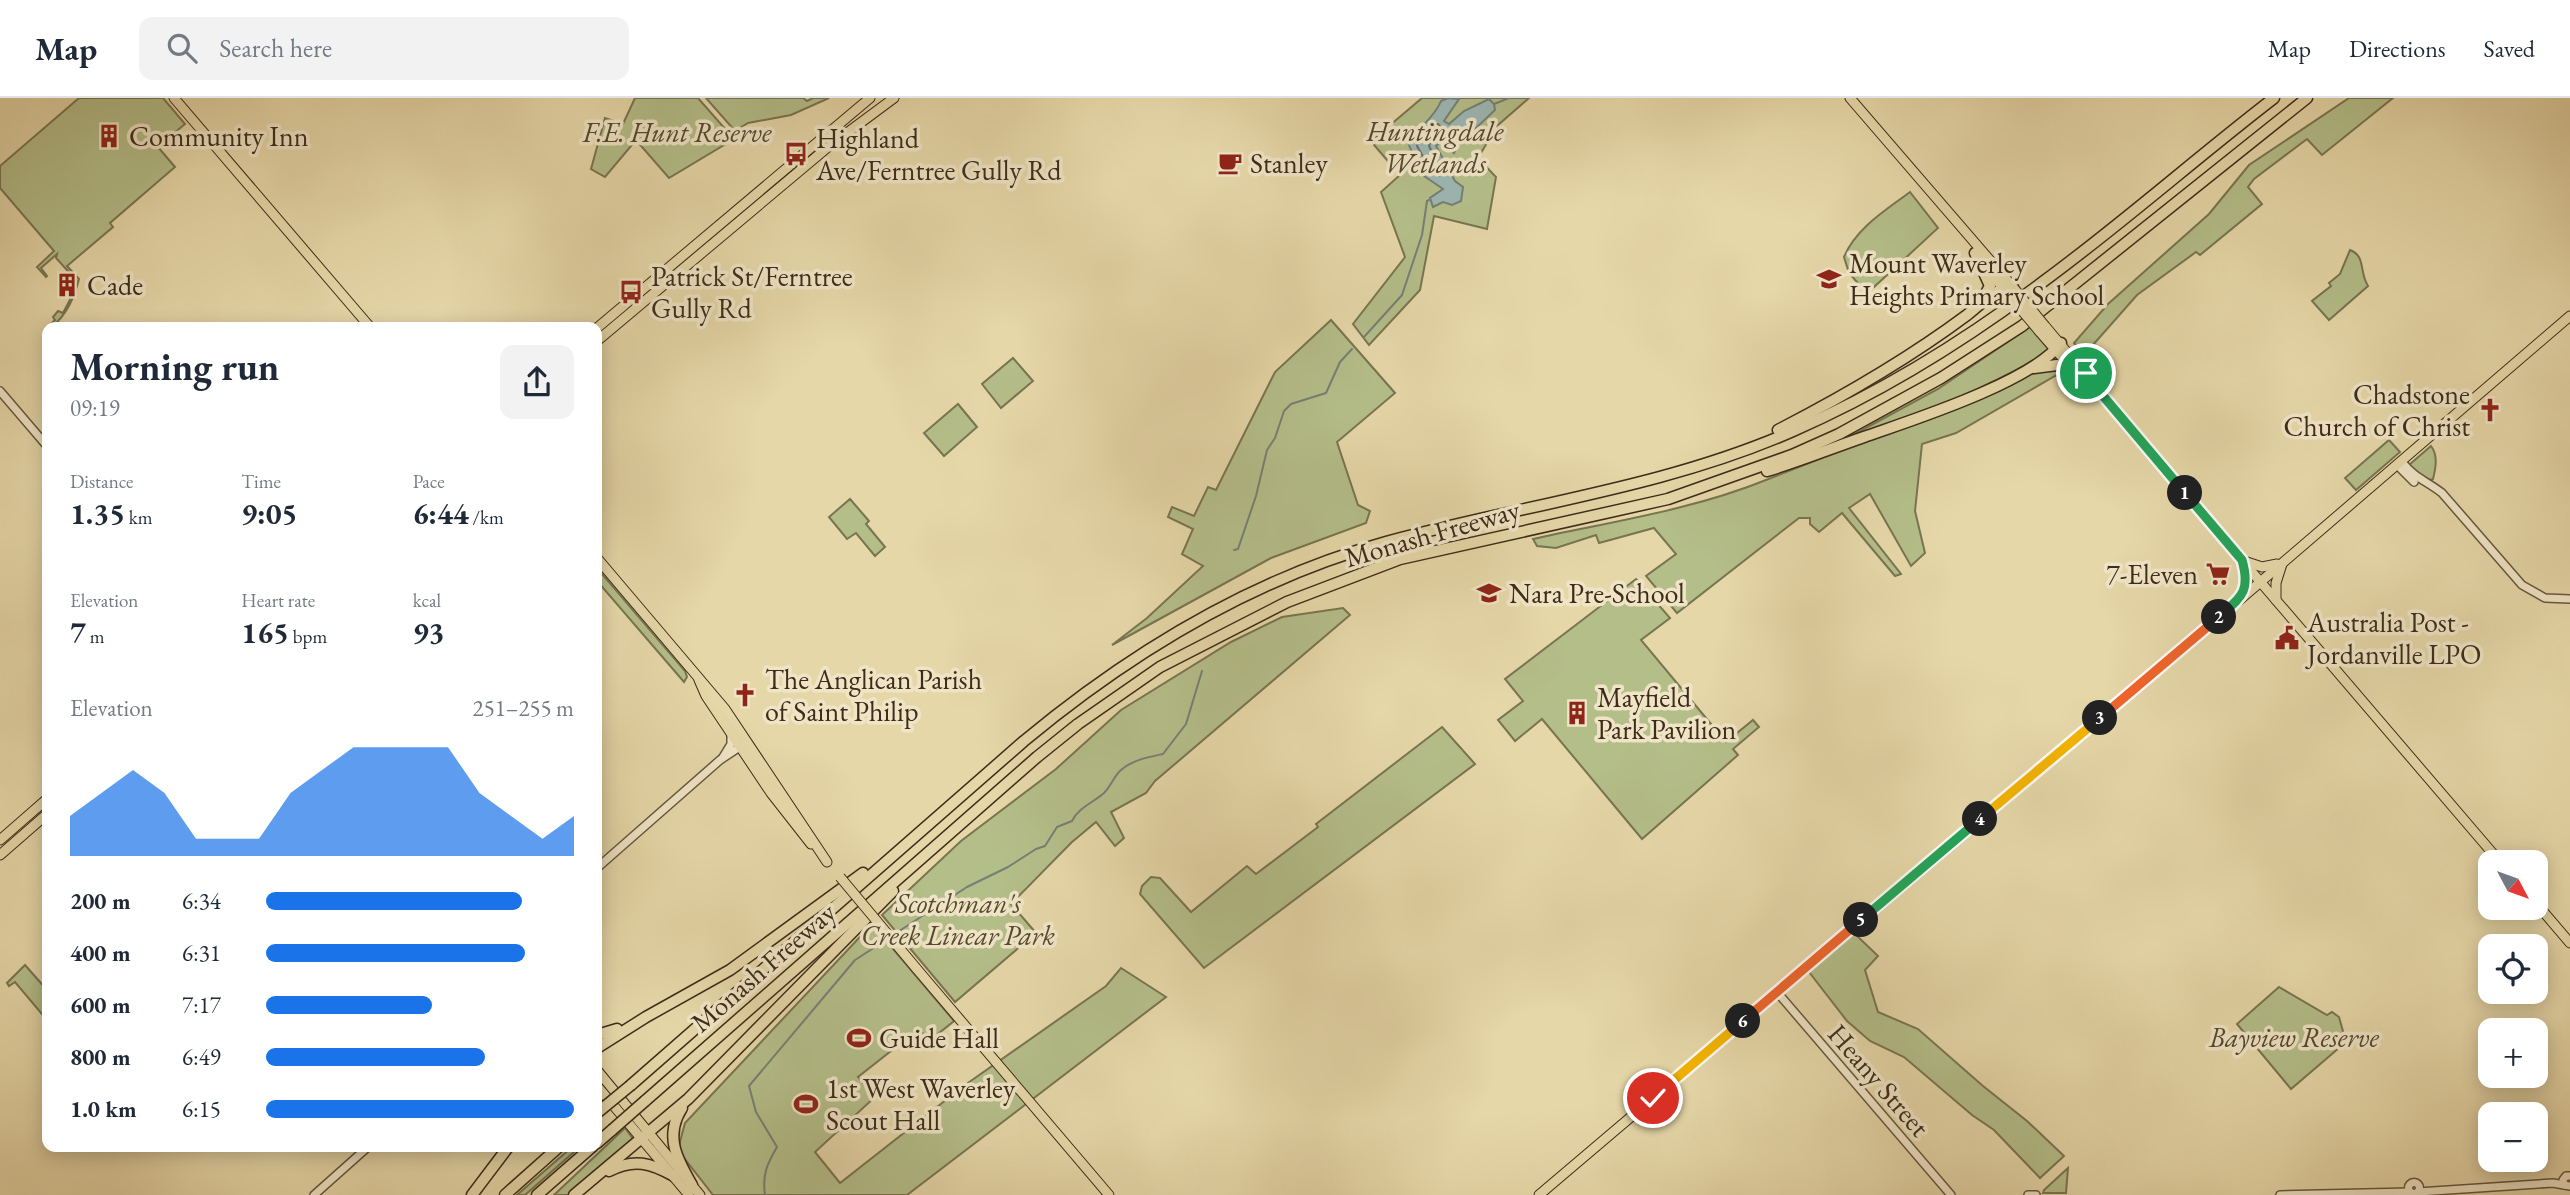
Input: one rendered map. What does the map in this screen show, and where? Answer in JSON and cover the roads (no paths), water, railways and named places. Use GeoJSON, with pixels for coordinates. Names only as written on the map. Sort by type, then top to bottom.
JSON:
{"type":"FeatureCollection","features":[{"type":"Feature","properties":{"kind":"highway","name":"Monash Freeway"},"geometry":{"type":"LineString","coordinates":[[602,1109],[1059,712],[1136,656],[1213,612],[1281,580],[1382,543],[1628,485],[1735,453],[1791,432],[1871,393],[1981,326],[2045,281],[2274,98]]}},
{"type":"Feature","properties":{"kind":"highway","name":"Monash Freeway"},"geometry":{"type":"LineString","coordinates":[[602,1139],[944,838],[1068,732],[1125,689],[1215,637],[1287,602],[1400,559],[1668,499],[1792,455],[1839,434],[1941,378],[2022,326],[2307,98]]}},
{"type":"Feature","properties":{"kind":"highway"},"geometry":{"type":"LineString","coordinates":[[1975,253],[1990,286],[1978,307]]}},
{"type":"Feature","properties":{"kind":"highway"},"geometry":{"type":"LineString","coordinates":[[1735,453],[1867,382],[2007,289]]}},
{"type":"Feature","properties":{"kind":"highway"},"geometry":{"type":"LineString","coordinates":[[2025,371],[2058,346]]}},
{"type":"Feature","properties":{"kind":"highway"},"geometry":{"type":"LineString","coordinates":[[1668,499],[1782,467],[1925,415],[2025,371],[2057,365],[2082,379]]}},
{"type":"Feature","properties":{"kind":"highway"},"geometry":{"type":"LineString","coordinates":[[602,1045],[730,970],[925,827]]}},
{"type":"Feature","properties":{"kind":"highway"},"geometry":{"type":"LineString","coordinates":[[574,1195],[688,1099],[944,838]]}},
{"type":"Feature","properties":{"kind":"highway"},"geometry":{"type":"LineString","coordinates":[[602,1033],[646,1017]]}},
{"type":"Feature","properties":{"kind":"highway"},"geometry":{"type":"LineString","coordinates":[[688,1099],[676,1119],[672,1141],[691,1190]]}},
{"type":"Feature","properties":{"kind":"highway"},"geometry":{"type":"LineString","coordinates":[[472,1195],[504,1152]]}},
{"type":"Feature","properties":{"kind":"highway"},"geometry":{"type":"LineString","coordinates":[[505,1195],[553,1152]]}},
{"type":"Feature","properties":{"kind":"highway"},"geometry":{"type":"LineString","coordinates":[[537,1195],[586,1152]]}},
{"type":"Feature","properties":{"kind":"highway"},"geometry":{"type":"LineString","coordinates":[[592,1181],[614,1168],[635,1163],[654,1166],[674,1177]]}},
{"type":"Feature","properties":{"kind":"main road"},"geometry":{"type":"LineString","coordinates":[[174,98],[366,322]]}},
{"type":"Feature","properties":{"kind":"main road"},"geometry":{"type":"LineString","coordinates":[[602,323],[870,98]]}},
{"type":"Feature","properties":{"kind":"main road"},"geometry":{"type":"LineString","coordinates":[[602,337],[828,147],[894,98]]}},
{"type":"Feature","properties":{"kind":"main road"},"geometry":{"type":"LineString","coordinates":[[1850,98],[1963,231],[1979,246],[2007,289]]}},
{"type":"Feature","properties":{"kind":"main road"},"geometry":{"type":"LineString","coordinates":[[1963,231],[1975,253],[2104,397],[2490,850]]}},
{"type":"Feature","properties":{"kind":"main road"},"geometry":{"type":"LineString","coordinates":[[1539,1195],[2570,316]]}},
{"type":"Feature","properties":{"kind":"main road"},"geometry":{"type":"LineString","coordinates":[[2058,346],[2082,379],[2104,397]]}},
{"type":"Feature","properties":{"kind":"main road"},"geometry":{"type":"LineString","coordinates":[[2242,560],[2262,567],[2282,562]]}},
{"type":"Feature","properties":{"kind":"main road"},"geometry":{"type":"LineString","coordinates":[[2240,599],[2246,581],[2242,560]]}},
{"type":"Feature","properties":{"kind":"main road"},"geometry":{"type":"LineString","coordinates":[[2276,600],[2278,573],[2282,562]]}},
{"type":"Feature","properties":{"kind":"main road"},"geometry":{"type":"LineString","coordinates":[[602,564],[715,695],[827,862]]}},
{"type":"Feature","properties":{"kind":"main road"},"geometry":{"type":"LineString","coordinates":[[696,675],[706,696],[803,835],[1109,1195]]}},
{"type":"Feature","properties":{"kind":"main road"},"geometry":{"type":"LineString","coordinates":[[741,746],[743,734]]}},
{"type":"Feature","properties":{"kind":"main road"},"geometry":{"type":"LineString","coordinates":[[0,840],[42,803]]}},
{"type":"Feature","properties":{"kind":"main road"},"geometry":{"type":"LineString","coordinates":[[0,855],[42,818]]}},
{"type":"Feature","properties":{"kind":"main road"},"geometry":{"type":"LineString","coordinates":[[2548,917],[2570,943]]}},
{"type":"Feature","properties":{"kind":"main road"},"geometry":{"type":"LineString","coordinates":[[602,1077],[674,1177],[700,1195]]}},
{"type":"Feature","properties":{"kind":"main road"},"geometry":{"type":"LineString","coordinates":[[602,1091],[691,1190]]}},
{"type":"Feature","properties":{"kind":"street"},"geometry":{"type":"LineString","coordinates":[[0,391],[42,440]]}},
{"type":"Feature","properties":{"kind":"street"},"geometry":{"type":"LineString","coordinates":[[2399,463],[2442,493],[2522,585],[2545,598],[2570,599]]}},
{"type":"Feature","properties":{"kind":"street"},"geometry":{"type":"LineString","coordinates":[[720,760],[730,745],[731,732]]}},
{"type":"Feature","properties":{"kind":"street"},"geometry":{"type":"LineString","coordinates":[[602,864],[720,760],[741,746]]}},
{"type":"Feature","properties":{"kind":"street"},"geometry":{"type":"LineString","coordinates":[[730,755],[738,757],[755,769]]}},
{"type":"Feature","properties":{"kind":"street","name":"Heany Street"},"geometry":{"type":"LineString","coordinates":[[1777,992],[1951,1195]]}},
{"type":"Feature","properties":{"kind":"street"},"geometry":{"type":"LineString","coordinates":[[314,1195],[362,1152]]}},
{"type":"Feature","properties":{"kind":"street"},"geometry":{"type":"LineString","coordinates":[[2280,1195],[2415,1188],[2430,1190],[2567,1181]]}},
{"type":"Feature","properties":{"kind":"street"},"geometry":{"type":"LineString","coordinates":[[2028,1195],[2036,1195]]}},
{"type":"Feature","properties":{"kind":"water"},"geometry":{"type":"Polygon","coordinates":[[[1448,98],[1459,99],[1444,121],[1449,124],[1464,111],[1489,99],[1495,110],[1473,131],[1462,137],[1454,153],[1442,141],[1436,146],[1455,181],[1463,187],[1461,201],[1452,205],[1443,202],[1433,207],[1430,198],[1443,189],[1424,176],[1409,145],[1441,101],[1448,98]]]}},
{"type":"Feature","properties":{"kind":"waterway"},"geometry":{"type":"LineString","coordinates":[[1494,104],[1509,98]]}},
{"type":"Feature","properties":{"kind":"waterway"},"geometry":{"type":"LineString","coordinates":[[1364,337],[1402,295],[1422,235],[1429,200]]}},
{"type":"Feature","properties":{"kind":"waterway"},"geometry":{"type":"LineString","coordinates":[[1234,550],[1238,549],[1256,496],[1267,450],[1275,438],[1284,411],[1291,404],[1326,393],[1340,362],[1352,349]]}},
{"type":"Feature","properties":{"kind":"waterway"},"geometry":{"type":"LineString","coordinates":[[893,935],[967,887],[1045,846],[1057,827],[1072,821],[1082,809],[1104,793],[1125,767],[1141,759],[1163,754],[1186,724],[1202,671]]}},
{"type":"Feature","properties":{"kind":"waterway"},"geometry":{"type":"LineString","coordinates":[[765,1195],[766,1170],[777,1147],[756,1112],[749,1086],[855,960],[886,940]]}},
{"type":"Feature","properties":{"kind":"place","name":"Community Inn"},"geometry":{"type":"Point","coordinates":[109,136]}},
{"type":"Feature","properties":{"kind":"place","name":"Highland Ave/Ferntree Gully Rd"},"geometry":{"type":"Point","coordinates":[796,154]}},
{"type":"Feature","properties":{"kind":"place","name":"Stanley"},"geometry":{"type":"Point","coordinates":[1230,163]}},
{"type":"Feature","properties":{"kind":"place","name":"Mount Waverley Heights Primary School"},"geometry":{"type":"Point","coordinates":[1829,279]}},
{"type":"Feature","properties":{"kind":"place","name":"Cade"},"geometry":{"type":"Point","coordinates":[67,285]}},
{"type":"Feature","properties":{"kind":"place","name":"Patrick St/Ferntree Gully Rd"},"geometry":{"type":"Point","coordinates":[631,292]}},
{"type":"Feature","properties":{"kind":"place","name":"Chadstone Church of Christ"},"geometry":{"type":"Point","coordinates":[2490,410]}},
{"type":"Feature","properties":{"kind":"place","name":"7-Eleven"},"geometry":{"type":"Point","coordinates":[2218,574]}},
{"type":"Feature","properties":{"kind":"place","name":"Nara Pre-School"},"geometry":{"type":"Point","coordinates":[1489,593]}},
{"type":"Feature","properties":{"kind":"place","name":"Australia Post - Jordanville LPO"},"geometry":{"type":"Point","coordinates":[2287,638]}},
{"type":"Feature","properties":{"kind":"place","name":"The Anglican Parish of Saint Philip"},"geometry":{"type":"Point","coordinates":[745,695]}},
{"type":"Feature","properties":{"kind":"place","name":"Mayfield Park Pavilion"},"geometry":{"type":"Point","coordinates":[1577,713]}},
{"type":"Feature","properties":{"kind":"place","name":"Guide Hall"},"geometry":{"type":"Point","coordinates":[859,1038]}},
{"type":"Feature","properties":{"kind":"place","name":"1st West Waverley Scout Hall"},"geometry":{"type":"Point","coordinates":[806,1104]}},
{"type":"Feature","properties":{"kind":"park label","name":"F.E. Hunt Reserve"},"geometry":{"type":"Point","coordinates":[677,132]}},
{"type":"Feature","properties":{"kind":"park label","name":"Huntingdale Wetlands"},"geometry":{"type":"Point","coordinates":[1435,147]}},
{"type":"Feature","properties":{"kind":"park label","name":"Scotchman's Creek Linear Park"},"geometry":{"type":"Point","coordinates":[958,919]}},
{"type":"Feature","properties":{"kind":"park label","name":"Bayview Reserve"},"geometry":{"type":"Point","coordinates":[2294,1037]}}]}
